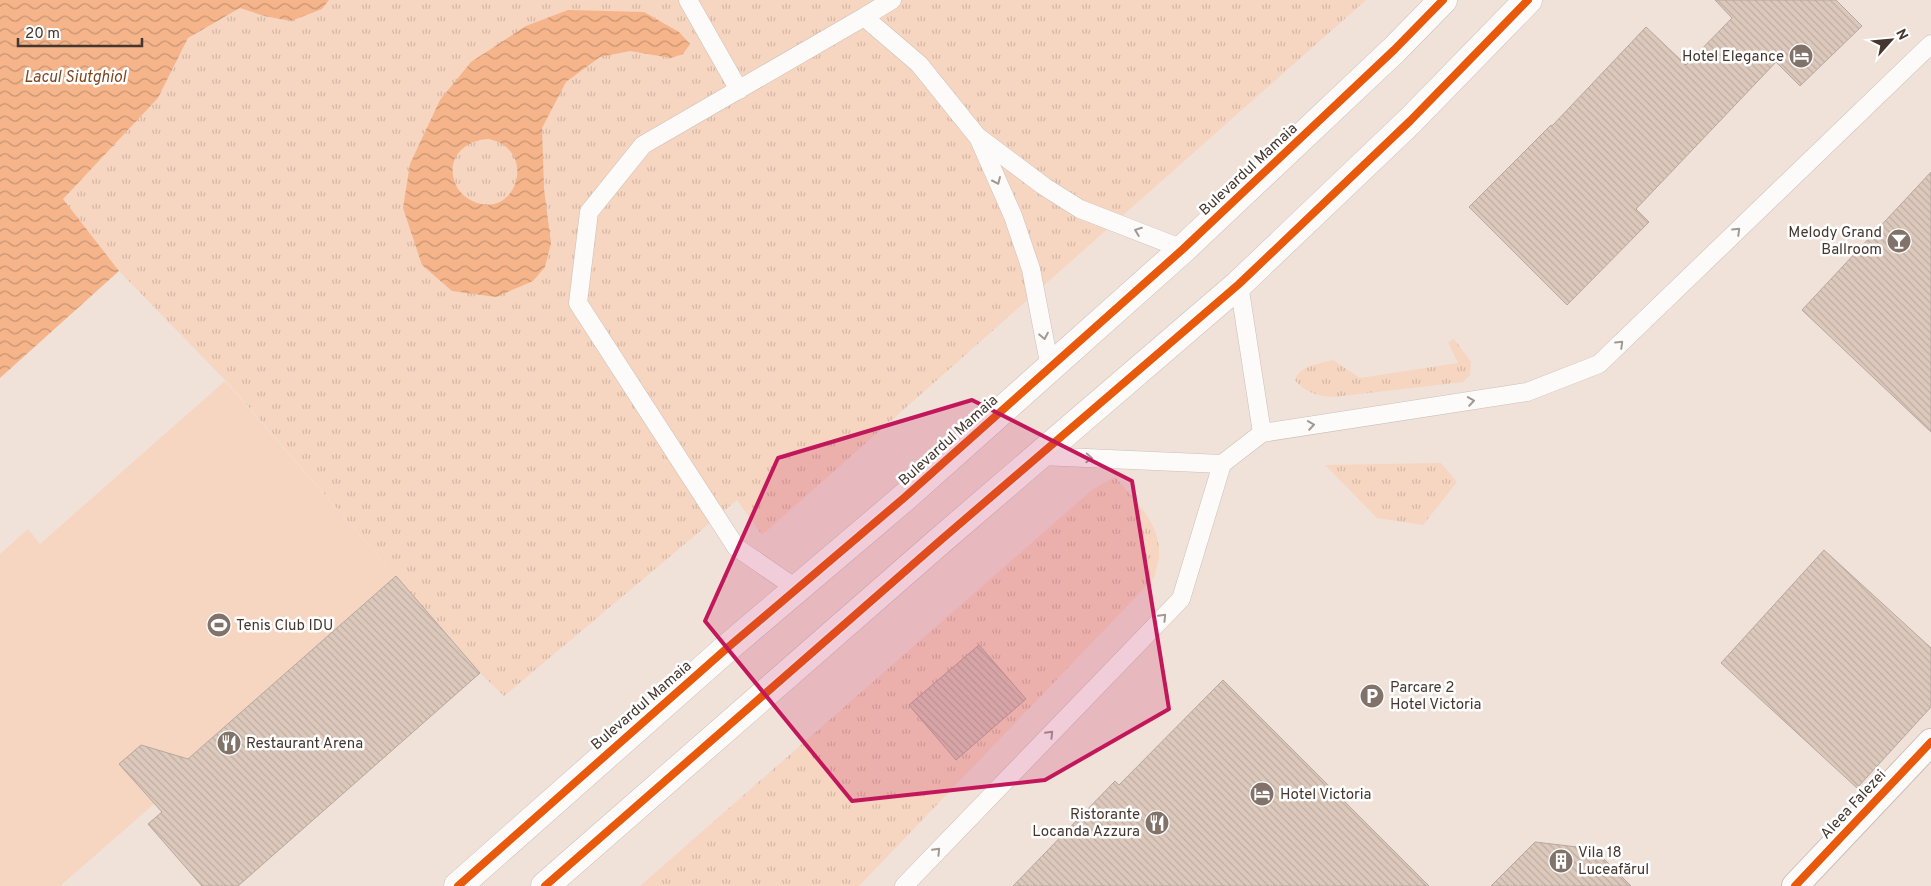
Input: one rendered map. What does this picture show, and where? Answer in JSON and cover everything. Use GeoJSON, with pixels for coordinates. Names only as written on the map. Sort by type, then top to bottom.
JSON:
{"type":"FeatureCollection","features":[{"type":"Feature","properties":{"kind":"main road","name":"Bulevardul Mamaia"},"geometry":{"type":"LineString","coordinates":[[458,886],[726,649],[905,497],[1050,368],[1183,248],[1394,50],[1443,0]]}},
{"type":"Feature","properties":{"kind":"main road"},"geometry":{"type":"LineString","coordinates":[[545,886],[942,539],[1041,456],[1239,284],[1410,121],[1528,0]]}},
{"type":"Feature","properties":{"kind":"street","name":"Aleea Falezei"},"geometry":{"type":"LineString","coordinates":[[1795,886],[1931,742]]}},
{"type":"Feature","properties":{"kind":"lane"},"geometry":{"type":"LineString","coordinates":[[688,0],[739,90]]}},
{"type":"Feature","properties":{"kind":"lane"},"geometry":{"type":"LineString","coordinates":[[797,589],[736,547],[578,302],[589,212],[643,145],[892,0]]}},
{"type":"Feature","properties":{"kind":"lane"},"geometry":{"type":"LineString","coordinates":[[864,17],[919,64],[977,136],[1045,187],[1080,209],[1183,248]]}},
{"type":"Feature","properties":{"kind":"lane"},"geometry":{"type":"LineString","coordinates":[[904,886],[1181,598],[1222,464],[1262,433],[1527,392],[1599,364],[1931,44]]}},
{"type":"Feature","properties":{"kind":"lane"},"geometry":{"type":"LineString","coordinates":[[977,136],[1013,216],[1030,269],[1050,368]]}},
{"type":"Feature","properties":{"kind":"lane"},"geometry":{"type":"LineString","coordinates":[[1239,284],[1262,433]]}},
{"type":"Feature","properties":{"kind":"lane"},"geometry":{"type":"LineString","coordinates":[[1041,456],[1222,464]]}},
{"type":"Feature","properties":{"kind":"highlighted area"},"geometry":{"type":"Polygon","coordinates":[[[972,400],[1132,481],[1169,709],[1045,780],[852,801],[705,621],[778,458],[972,400]]]}},
{"type":"Feature","properties":{"kind":"green space"},"geometry":{"type":"Polygon","coordinates":[[[329,0],[1366,0],[762,535],[737,500],[504,696],[480,673],[226,381],[119,271],[62,199],[158,98],[188,38],[240,8],[264,16],[322,9],[329,0]]]}},
{"type":"Feature","properties":{"kind":"green space"},"geometry":{"type":"Polygon","coordinates":[[[1454,339],[1471,362],[1470,375],[1463,382],[1334,397],[1313,393],[1303,388],[1295,380],[1297,375],[1306,368],[1333,360],[1360,378],[1458,363],[1448,342],[1454,339]]]}},
{"type":"Feature","properties":{"kind":"green space","name":"Tenis Club IDU"},"geometry":{"type":"Polygon","coordinates":[[[225,381],[480,673],[238,886],[202,886],[148,824],[161,812],[154,804],[60,886],[0,886],[0,554],[28,529],[40,544],[225,381]]]}},
{"type":"Feature","properties":{"kind":"green space"},"geometry":{"type":"Polygon","coordinates":[[[1441,463],[1457,482],[1423,525],[1377,518],[1325,465],[1441,463]]]}},
{"type":"Feature","properties":{"kind":"green space"},"geometry":{"type":"Polygon","coordinates":[[[1115,477],[1143,510],[1158,539],[1159,553],[1154,578],[859,886],[640,886],[1093,489],[1115,477]]]}},
{"type":"Feature","properties":{"kind":"water","name":"Lacul Siutghiol"},"geometry":{"type":"Polygon","coordinates":[[[0,0],[329,0],[322,9],[291,21],[264,16],[240,8],[188,38],[158,98],[63,199],[119,271],[0,378],[0,0]]]}},
{"type":"Feature","properties":{"kind":"water"},"geometry":{"type":"Polygon","coordinates":[[[568,10],[644,12],[679,32],[690,44],[683,54],[671,58],[630,51],[600,57],[566,82],[542,128],[544,189],[551,243],[545,267],[533,281],[496,297],[452,291],[422,265],[403,208],[410,164],[440,100],[471,62],[526,26],[568,10]],[[489,139],[479,140],[463,148],[457,155],[453,170],[454,179],[458,189],[466,198],[477,203],[491,204],[503,200],[511,191],[516,180],[517,168],[513,155],[504,145],[489,139]]]}},
{"type":"Feature","properties":{"kind":"building"},"geometry":{"type":"Polygon","coordinates":[[[1715,0],[1836,0],[1862,26],[1800,86],[1776,62],[1636,209],[1649,222],[1567,305],[1469,207],[1552,126],[1646,27],[1686,65],[1732,18],[1715,0]]]}},
{"type":"Feature","properties":{"kind":"building","name":"Melody Grand Ballroom"},"geometry":{"type":"Polygon","coordinates":[[[1931,172],[1931,432],[1802,310],[1931,172]]]}},
{"type":"Feature","properties":{"kind":"building"},"geometry":{"type":"Polygon","coordinates":[[[1824,550],[1931,648],[1931,707],[1857,788],[1721,663],[1824,550]]]}},
{"type":"Feature","properties":{"kind":"building"},"geometry":{"type":"Polygon","coordinates":[[[396,576],[480,673],[238,886],[202,886],[148,824],[162,812],[119,764],[141,745],[188,759],[396,576]]]}},
{"type":"Feature","properties":{"kind":"building"},"geometry":{"type":"Polygon","coordinates":[[[979,645],[1026,699],[956,760],[909,705],[979,645]]]}},
{"type":"Feature","properties":{"kind":"building"},"geometry":{"type":"Polygon","coordinates":[[[1223,680],[1429,886],[1013,886],[1115,781],[1119,785],[1223,680]]]}},
{"type":"Feature","properties":{"kind":"building","name":"Vila 18 Luceafărul"},"geometry":{"type":"Polygon","coordinates":[[[1535,842],[1594,849],[1631,886],[1491,886],[1535,842]]]}},
{"type":"Feature","properties":{"kind":"cycle path"},"geometry":{"type":"LineString","coordinates":[[458,886],[726,649],[905,497],[1183,249],[1394,50],[1443,0]]}},
{"type":"Feature","properties":{"kind":"cycle path"},"geometry":{"type":"LineString","coordinates":[[545,886],[942,539],[1239,284],[1410,121],[1528,0]]}},
{"type":"Feature","properties":{"kind":"cycle path"},"geometry":{"type":"LineString","coordinates":[[1795,886],[1931,742]]}},
{"type":"Feature","properties":{"kind":"place","name":"Hotel Elegance"},"geometry":{"type":"Point","coordinates":[1801,56]}},
{"type":"Feature","properties":{"kind":"place","name":"Melody Grand Ballroom"},"geometry":{"type":"Point","coordinates":[1899,241]}},
{"type":"Feature","properties":{"kind":"place","name":"Tenis Club IDU"},"geometry":{"type":"Point","coordinates":[219,625]}},
{"type":"Feature","properties":{"kind":"place","name":"Parcare 2 Hotel Victoria"},"geometry":{"type":"Point","coordinates":[1372,696]}},
{"type":"Feature","properties":{"kind":"place","name":"Restaurant Arena"},"geometry":{"type":"Point","coordinates":[229,743]}},
{"type":"Feature","properties":{"kind":"place","name":"Hotel Victoria"},"geometry":{"type":"Point","coordinates":[1262,794]}},
{"type":"Feature","properties":{"kind":"place","name":"Ristorante Locanda Azzura"},"geometry":{"type":"Point","coordinates":[1157,823]}},
{"type":"Feature","properties":{"kind":"place","name":"Vila 18 Luceafărul"},"geometry":{"type":"Point","coordinates":[1561,861]}}]}
